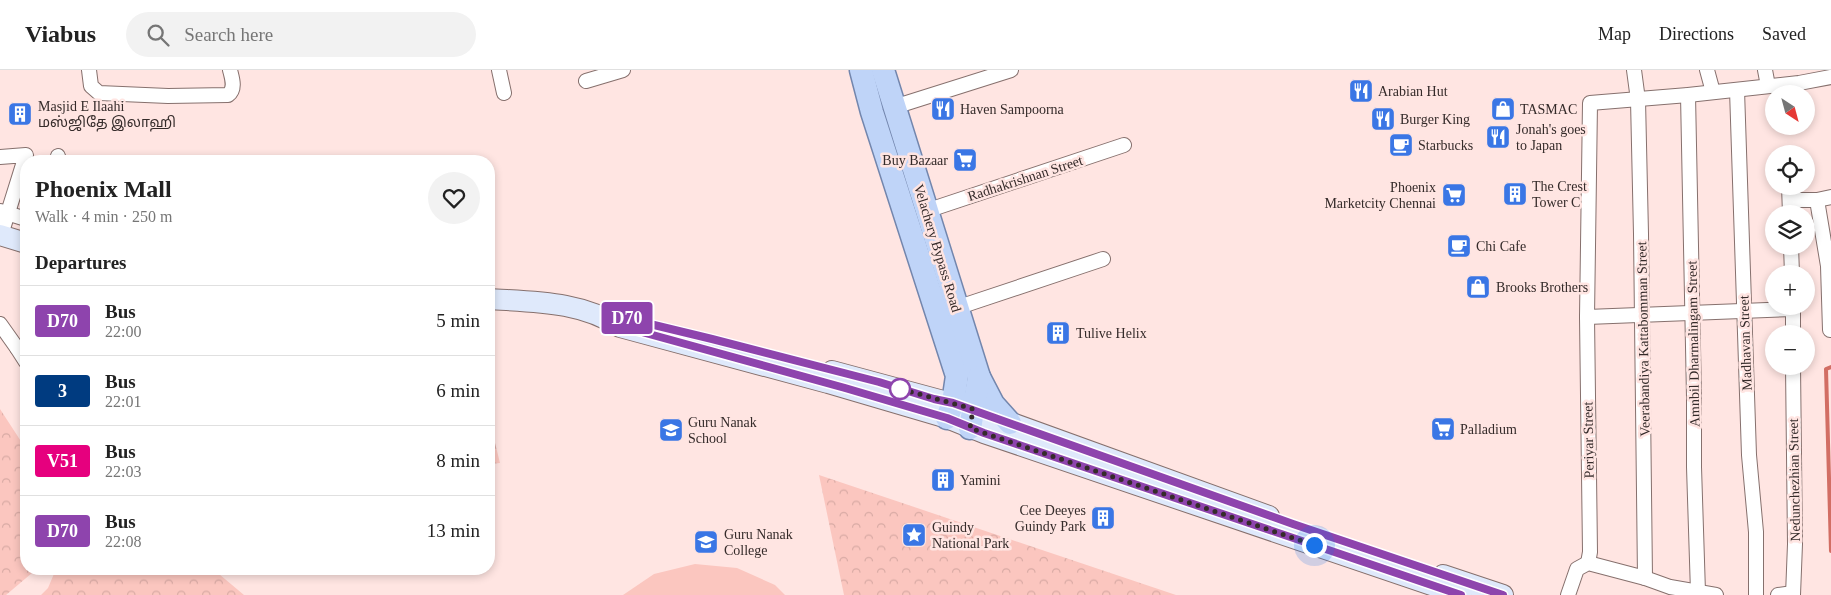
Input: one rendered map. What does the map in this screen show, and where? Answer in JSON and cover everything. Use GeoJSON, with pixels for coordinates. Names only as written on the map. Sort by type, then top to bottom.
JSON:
{"type":"FeatureCollection","features":[{"type":"Feature","properties":{"kind":"main road","name":"Velachery Bypass Road"},"geometry":{"type":"LineString","coordinates":[[861,70],[872,112],[957,376],[961,414]]}},
{"type":"Feature","properties":{"kind":"main road","name":"Velachery Bypass Road"},"geometry":{"type":"LineString","coordinates":[[883,70],[979,377],[961,414]]}},
{"type":"Feature","properties":{"kind":"main road"},"geometry":{"type":"LineString","coordinates":[[0,235],[20,241]]}},
{"type":"Feature","properties":{"kind":"main road"},"geometry":{"type":"LineString","coordinates":[[495,299],[568,305],[607,318],[625,318],[879,382],[934,399],[961,414],[1461,595]]}},
{"type":"Feature","properties":{"kind":"main road"},"geometry":{"type":"LineString","coordinates":[[979,377],[993,404],[1010,423]]}},
{"type":"Feature","properties":{"kind":"main road"},"geometry":{"type":"LineString","coordinates":[[961,414],[1010,423],[1293,524],[1503,595]]}},
{"type":"Feature","properties":{"kind":"street"},"geometry":{"type":"LineString","coordinates":[[89,70],[91,86],[99,93],[168,96],[228,95],[233,88],[230,70]]}},
{"type":"Feature","properties":{"kind":"street"},"geometry":{"type":"LineString","coordinates":[[499,70],[504,93]]}},
{"type":"Feature","properties":{"kind":"street"},"geometry":{"type":"LineString","coordinates":[[586,81],[623,70]]}},
{"type":"Feature","properties":{"kind":"street"},"geometry":{"type":"LineString","coordinates":[[894,107],[1012,70]]}},
{"type":"Feature","properties":{"kind":"street","name":"Veerabandiya Kattabomman Street"},"geometry":{"type":"LineString","coordinates":[[1634,70],[1638,100],[1643,315],[1645,578]]}},
{"type":"Feature","properties":{"kind":"street"},"geometry":{"type":"LineString","coordinates":[[1707,70],[1713,92]]}},
{"type":"Feature","properties":{"kind":"street"},"geometry":{"type":"LineString","coordinates":[[1765,70],[1768,85]]}},
{"type":"Feature","properties":{"kind":"street"},"geometry":{"type":"LineString","coordinates":[[1775,85],[1831,77]]}},
{"type":"Feature","properties":{"kind":"street"},"geometry":{"type":"LineString","coordinates":[[1638,100],[1765,86]]}},
{"type":"Feature","properties":{"kind":"street","name":"Madhavan Street"},"geometry":{"type":"LineString","coordinates":[[1737,90],[1749,455],[1756,532],[1756,595]]}},
{"type":"Feature","properties":{"kind":"street","name":"Amnbil Dharmalingam Street"},"geometry":{"type":"LineString","coordinates":[[1688,96],[1698,592]]}},
{"type":"Feature","properties":{"kind":"street","name":"Periyar Street"},"geometry":{"type":"LineString","coordinates":[[1588,563],[1590,552],[1586,317],[1590,103],[1638,100]]}},
{"type":"Feature","properties":{"kind":"street","name":"Radhakrishnan Street"},"geometry":{"type":"LineString","coordinates":[[926,211],[1124,145]]}},
{"type":"Feature","properties":{"kind":"street"},"geometry":{"type":"LineString","coordinates":[[0,156],[20,155]]}},
{"type":"Feature","properties":{"kind":"street"},"geometry":{"type":"LineString","coordinates":[[0,235],[4,213],[20,171]]}},
{"type":"Feature","properties":{"kind":"street"},"geometry":{"type":"LineString","coordinates":[[1790,200],[1824,199],[1830,330]]}},
{"type":"Feature","properties":{"kind":"street"},"geometry":{"type":"LineString","coordinates":[[4,213],[20,217]]}},
{"type":"Feature","properties":{"kind":"street"},"geometry":{"type":"LineString","coordinates":[[956,308],[1103,259]]}},
{"type":"Feature","properties":{"kind":"street"},"geometry":{"type":"LineString","coordinates":[[1586,317],[1765,310]]}},
{"type":"Feature","properties":{"kind":"street"},"geometry":{"type":"LineString","coordinates":[[0,324],[20,346]]}},
{"type":"Feature","properties":{"kind":"street","name":"Nedunchezhian Street"},"geometry":{"type":"LineString","coordinates":[[1793,375],[1795,544],[1793,594]]}},
{"type":"Feature","properties":{"kind":"street"},"geometry":{"type":"LineString","coordinates":[[1568,595],[1577,569],[1588,563],[1645,578],[1670,587],[1716,595]]}},
{"type":"Feature","properties":{"kind":"street"},"geometry":{"type":"LineString","coordinates":[[1778,595],[1793,594]]}},
{"type":"Feature","properties":{"kind":"green space"},"geometry":{"type":"Polygon","coordinates":[[[0,409],[20,440],[20,575],[30,575],[6,595],[0,595],[0,409]]]}},
{"type":"Feature","properties":{"kind":"green space"},"geometry":{"type":"Polygon","coordinates":[[[495,443],[500,463],[495,463],[495,443]]]}},
{"type":"Feature","properties":{"kind":"green space","name":"Guindy National Park"},"geometry":{"type":"Polygon","coordinates":[[[819,475],[1176,595],[844,595],[819,475]]]}},
{"type":"Feature","properties":{"kind":"green space"},"geometry":{"type":"Polygon","coordinates":[[[695,564],[737,568],[775,585],[785,595],[623,595],[654,574],[695,564]]]}},
{"type":"Feature","properties":{"kind":"green space"},"geometry":{"type":"Polygon","coordinates":[[[53,575],[220,575],[244,595],[41,595],[48,588],[53,575]]]}},
{"type":"Feature","properties":{"kind":"waterway"},"geometry":{"type":"LineString","coordinates":[[1831,367],[1826,369],[1831,551]]}},
{"type":"Feature","properties":{"kind":"bus line","name":"D70"},"geometry":{"type":"LineString","coordinates":[[1461,595],[984,433],[947,418],[620,326],[607,318],[625,318],[712,339],[879,382],[973,409],[1293,524],[1503,595]]}},
{"type":"Feature","properties":{"kind":"place","name":"Arabian Hut"},"geometry":{"type":"Point","coordinates":[1361,91]}},
{"type":"Feature","properties":{"kind":"place","name":"Haven Sampoorna"},"geometry":{"type":"Point","coordinates":[943,109]}},
{"type":"Feature","properties":{"kind":"place","name":"TASMAC"},"geometry":{"type":"Point","coordinates":[1503,109]}},
{"type":"Feature","properties":{"kind":"place","name":"Masjid E Ilaahi மஸ்ஜிதே இலாஹி"},"geometry":{"type":"Point","coordinates":[20,114]}},
{"type":"Feature","properties":{"kind":"place","name":"Burger King"},"geometry":{"type":"Point","coordinates":[1383,119]}},
{"type":"Feature","properties":{"kind":"place","name":"Jonah's goes to Japan"},"geometry":{"type":"Point","coordinates":[1498,137]}},
{"type":"Feature","properties":{"kind":"place","name":"Starbucks"},"geometry":{"type":"Point","coordinates":[1401,145]}},
{"type":"Feature","properties":{"kind":"place","name":"Buy Bazaar"},"geometry":{"type":"Point","coordinates":[965,160]}},
{"type":"Feature","properties":{"kind":"place","name":"The Crest Tower C"},"geometry":{"type":"Point","coordinates":[1515,194]}},
{"type":"Feature","properties":{"kind":"place","name":"Phoenix Marketcity Chennai"},"geometry":{"type":"Point","coordinates":[1454,195]}},
{"type":"Feature","properties":{"kind":"place","name":"Chi Cafe"},"geometry":{"type":"Point","coordinates":[1459,246]}},
{"type":"Feature","properties":{"kind":"place","name":"Brooks Brothers"},"geometry":{"type":"Point","coordinates":[1478,287]}},
{"type":"Feature","properties":{"kind":"place","name":"Tulive Helix"},"geometry":{"type":"Point","coordinates":[1058,333]}},
{"type":"Feature","properties":{"kind":"place","name":"Palladium"},"geometry":{"type":"Point","coordinates":[1443,429]}},
{"type":"Feature","properties":{"kind":"place","name":"Guru Nanak School"},"geometry":{"type":"Point","coordinates":[671,430]}},
{"type":"Feature","properties":{"kind":"place","name":"Yamini"},"geometry":{"type":"Point","coordinates":[943,480]}},
{"type":"Feature","properties":{"kind":"place","name":"Cee Deeyes Guindy Park"},"geometry":{"type":"Point","coordinates":[1103,518]}},
{"type":"Feature","properties":{"kind":"place","name":"Guindy National Park"},"geometry":{"type":"Point","coordinates":[914,535]}},
{"type":"Feature","properties":{"kind":"place","name":"Guru Nanak College"},"geometry":{"type":"Point","coordinates":[706,542]}},
{"type":"Feature","properties":{"kind":"route"},"geometry":{"type":"LineString","coordinates":[[900,389],[897,388],[973,409],[970,428],[1314,545]]}}]}
